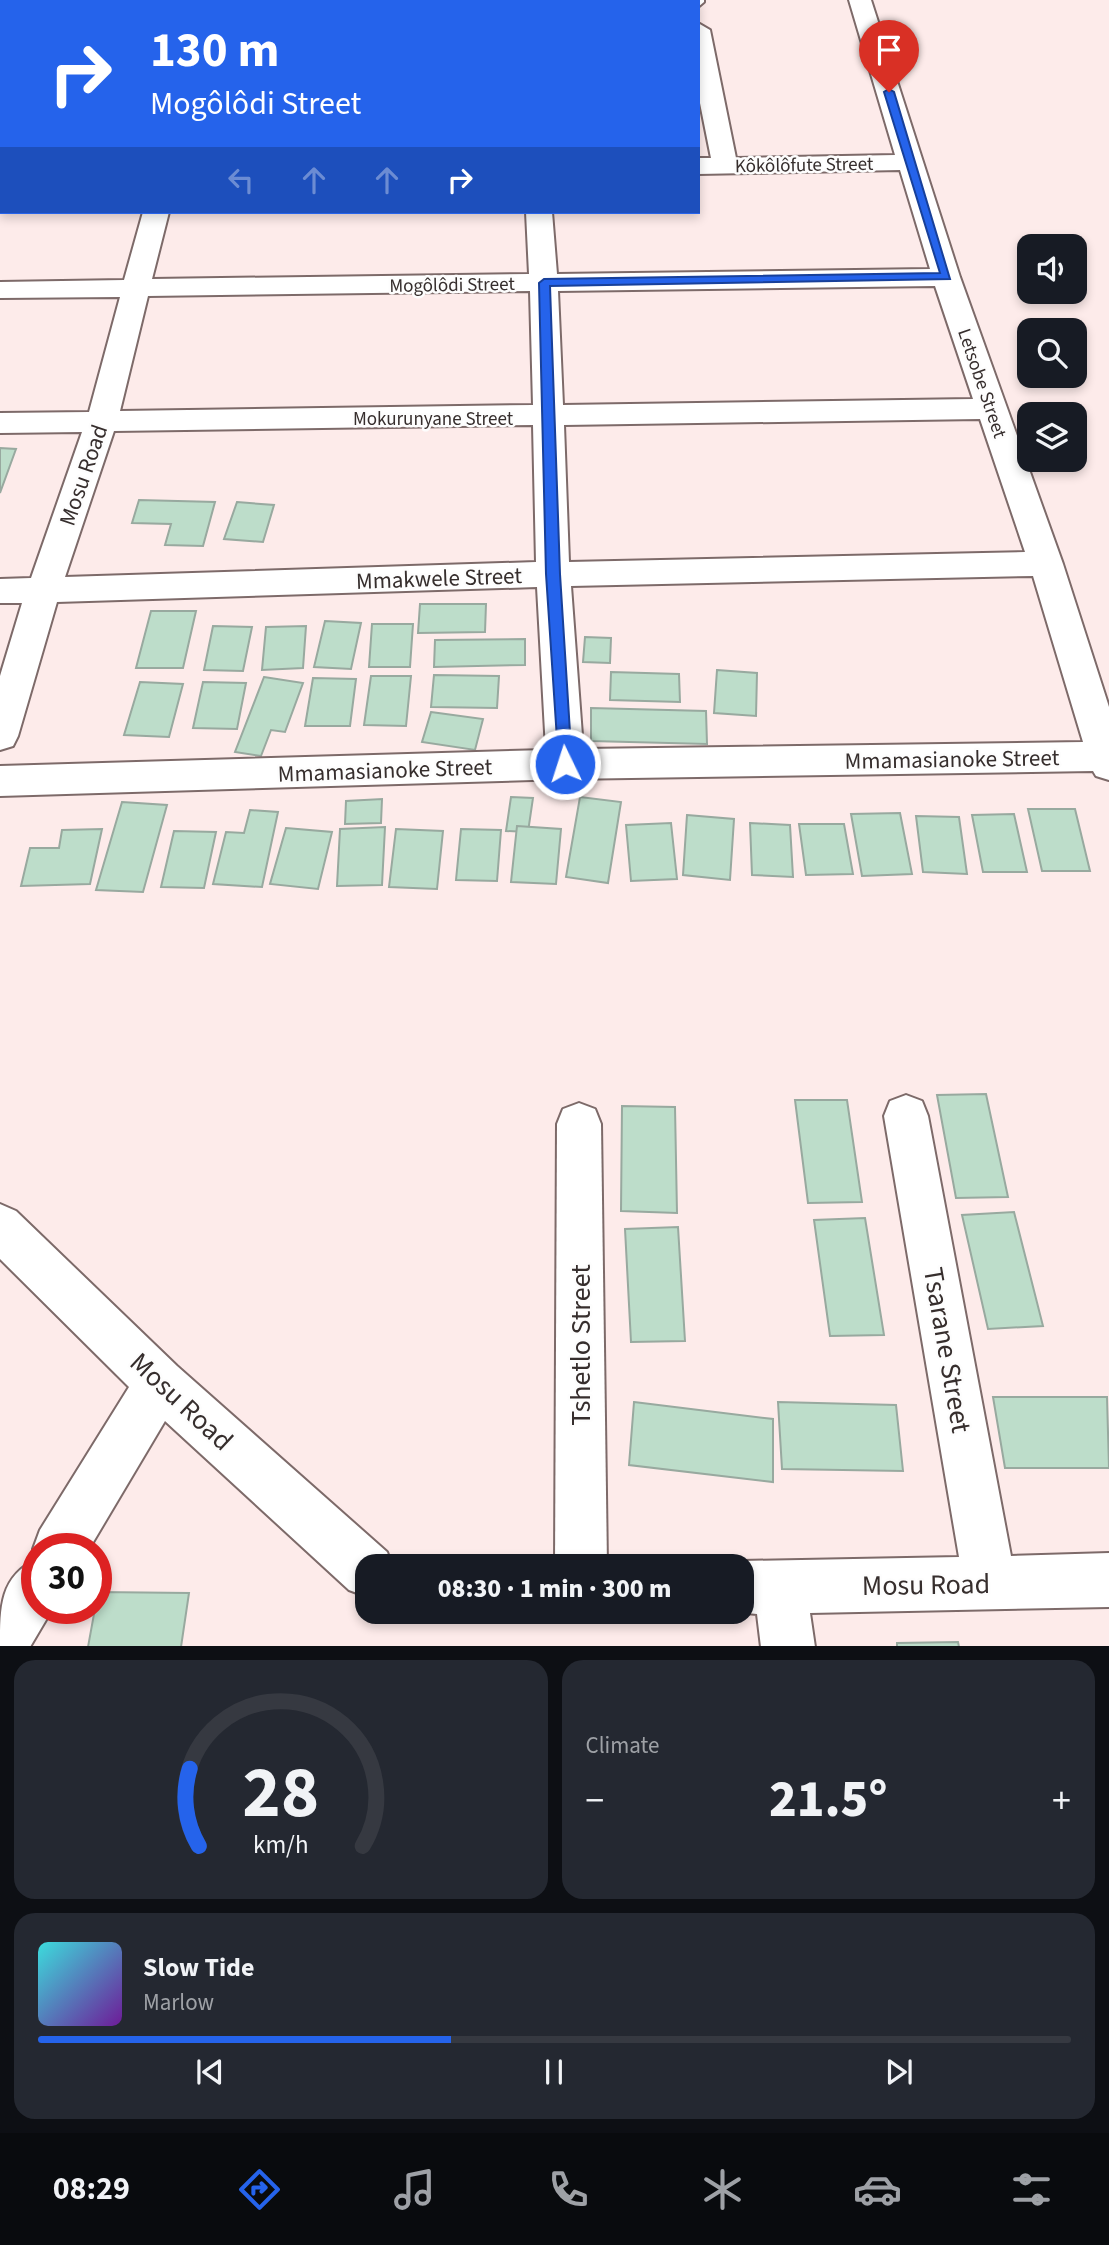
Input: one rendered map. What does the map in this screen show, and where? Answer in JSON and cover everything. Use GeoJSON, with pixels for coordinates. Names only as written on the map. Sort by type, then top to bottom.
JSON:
{"type":"FeatureCollection","features":[{"type":"Feature","properties":{"kind":"street","name":"Letsobe Street"},"geometry":{"type":"LineString","coordinates":[[860,0],[946,277],[1046,564],[1107,761]]}},
{"type":"Feature","properties":{"kind":"street"},"geometry":{"type":"LineString","coordinates":[[700,40],[725,166]]}},
{"type":"Feature","properties":{"kind":"street","name":"Kôkôlôfute Street"},"geometry":{"type":"LineString","coordinates":[[700,166],[910,162]]}},
{"type":"Feature","properties":{"kind":"street","name":"Mosu Road"},"geometry":{"type":"LineString","coordinates":[[0,736],[43,591],[102,420],[156,214]]}},
{"type":"Feature","properties":{"kind":"street"},"geometry":{"type":"LineString","coordinates":[[539,214],[544,283],[553,574],[565,764]]}},
{"type":"Feature","properties":{"kind":"street","name":"Mogôlôdi Street"},"geometry":{"type":"LineString","coordinates":[[0,290],[946,277]]}},
{"type":"Feature","properties":{"kind":"street","name":"Mokurunyane Street"},"geometry":{"type":"LineString","coordinates":[[0,423],[992,409]]}},
{"type":"Feature","properties":{"kind":"street","name":"Mmakwele Street"},"geometry":{"type":"LineString","coordinates":[[0,591],[553,574],[1046,564]]}},
{"type":"Feature","properties":{"kind":"street","name":"Mmamasianoke Street"},"geometry":{"type":"LineString","coordinates":[[0,781],[565,764],[1107,761]]}},
{"type":"Feature","properties":{"kind":"street","name":"Tsarane Street"},"geometry":{"type":"LineString","coordinates":[[906,1116],[990,1583]]}},
{"type":"Feature","properties":{"kind":"street","name":"Tshetlo Street"},"geometry":{"type":"LineString","coordinates":[[579,1124],[580,1554]]}},
{"type":"Feature","properties":{"kind":"street","name":"Mosu Road"},"geometry":{"type":"LineString","coordinates":[[0,1227],[160,1382],[355,1559]]}},
{"type":"Feature","properties":{"kind":"street"},"geometry":{"type":"LineString","coordinates":[[69,1533],[160,1382]]}},
{"type":"Feature","properties":{"kind":"street","name":"Mosu Road"},"geometry":{"type":"LineString","coordinates":[[761,1587],[1109,1580]]}},
{"type":"Feature","properties":{"kind":"street"},"geometry":{"type":"LineString","coordinates":[[761,1587],[788,1646]]}},
{"type":"Feature","properties":{"kind":"street"},"geometry":{"type":"LineString","coordinates":[[2,1641],[21,1611]]}},
{"type":"Feature","properties":{"kind":"building"},"geometry":{"type":"Polygon","coordinates":[[[0,448],[16,449],[0,493],[0,448]]]}},
{"type":"Feature","properties":{"kind":"building"},"geometry":{"type":"Polygon","coordinates":[[[139,500],[215,502],[203,546],[165,545],[171,524],[132,523],[139,500]]]}},
{"type":"Feature","properties":{"kind":"building"},"geometry":{"type":"Polygon","coordinates":[[[237,502],[274,505],[263,542],[224,539],[237,502]]]}},
{"type":"Feature","properties":{"kind":"building"},"geometry":{"type":"Polygon","coordinates":[[[420,604],[486,604],[485,632],[418,633],[420,604]]]}},
{"type":"Feature","properties":{"kind":"building"},"geometry":{"type":"Polygon","coordinates":[[[151,611],[196,611],[183,668],[136,668],[151,611]]]}},
{"type":"Feature","properties":{"kind":"building"},"geometry":{"type":"Polygon","coordinates":[[[325,621],[361,623],[351,669],[314,667],[325,621]]]}},
{"type":"Feature","properties":{"kind":"building"},"geometry":{"type":"Polygon","coordinates":[[[372,624],[413,624],[410,667],[369,667],[372,624]]]}},
{"type":"Feature","properties":{"kind":"building"},"geometry":{"type":"Polygon","coordinates":[[[213,626],[252,627],[243,671],[204,670],[213,626]]]}},
{"type":"Feature","properties":{"kind":"building"},"geometry":{"type":"Polygon","coordinates":[[[306,626],[303,668],[262,670],[266,627],[306,626]]]}},
{"type":"Feature","properties":{"kind":"building"},"geometry":{"type":"Polygon","coordinates":[[[585,637],[611,638],[610,663],[583,662],[585,637]]]}},
{"type":"Feature","properties":{"kind":"building"},"geometry":{"type":"Polygon","coordinates":[[[525,639],[525,665],[434,667],[435,640],[525,639]]]}},
{"type":"Feature","properties":{"kind":"building"},"geometry":{"type":"Polygon","coordinates":[[[717,670],[757,673],[756,716],[714,713],[717,670]]]}},
{"type":"Feature","properties":{"kind":"building"},"geometry":{"type":"Polygon","coordinates":[[[611,672],[679,674],[680,702],[610,700],[611,672]]]}},
{"type":"Feature","properties":{"kind":"building"},"geometry":{"type":"Polygon","coordinates":[[[434,675],[499,676],[497,708],[431,707],[434,675]]]}},
{"type":"Feature","properties":{"kind":"building"},"geometry":{"type":"Polygon","coordinates":[[[371,676],[411,676],[406,726],[364,725],[371,676]]]}},
{"type":"Feature","properties":{"kind":"building"},"geometry":{"type":"Polygon","coordinates":[[[264,677],[303,683],[285,732],[271,730],[261,756],[235,752],[264,677]]]}},
{"type":"Feature","properties":{"kind":"building"},"geometry":{"type":"Polygon","coordinates":[[[313,678],[356,679],[350,726],[305,726],[313,678]]]}},
{"type":"Feature","properties":{"kind":"building"},"geometry":{"type":"Polygon","coordinates":[[[140,682],[183,684],[169,737],[124,735],[140,682]]]}},
{"type":"Feature","properties":{"kind":"building"},"geometry":{"type":"Polygon","coordinates":[[[203,682],[246,683],[237,729],[193,728],[203,682]]]}},
{"type":"Feature","properties":{"kind":"building"},"geometry":{"type":"Polygon","coordinates":[[[591,708],[706,711],[707,744],[591,741],[591,708]]]}},
{"type":"Feature","properties":{"kind":"building"},"geometry":{"type":"Polygon","coordinates":[[[431,712],[483,719],[475,750],[422,742],[431,712]]]}},
{"type":"Feature","properties":{"kind":"building"},"geometry":{"type":"Polygon","coordinates":[[[511,797],[533,798],[528,832],[506,831],[511,797]]]}},
{"type":"Feature","properties":{"kind":"building"},"geometry":{"type":"Polygon","coordinates":[[[580,797],[621,802],[608,883],[566,877],[580,797]]]}},
{"type":"Feature","properties":{"kind":"building"},"geometry":{"type":"Polygon","coordinates":[[[382,799],[381,823],[345,824],[346,801],[382,799]]]}},
{"type":"Feature","properties":{"kind":"building"},"geometry":{"type":"Polygon","coordinates":[[[122,802],[167,805],[143,892],[96,890],[122,802]]]}},
{"type":"Feature","properties":{"kind":"building"},"geometry":{"type":"Polygon","coordinates":[[[1028,809],[1075,809],[1090,871],[1042,871],[1028,809]]]}},
{"type":"Feature","properties":{"kind":"building"},"geometry":{"type":"Polygon","coordinates":[[[250,810],[278,812],[262,887],[213,884],[226,832],[244,833],[250,810]]]}},
{"type":"Feature","properties":{"kind":"building"},"geometry":{"type":"Polygon","coordinates":[[[900,813],[912,874],[862,876],[851,814],[900,813]]]}},
{"type":"Feature","properties":{"kind":"building"},"geometry":{"type":"Polygon","coordinates":[[[1014,814],[1027,872],[983,872],[972,815],[1014,814]]]}},
{"type":"Feature","properties":{"kind":"building"},"geometry":{"type":"Polygon","coordinates":[[[687,815],[734,819],[730,880],[683,875],[687,815]]]}},
{"type":"Feature","properties":{"kind":"building"},"geometry":{"type":"Polygon","coordinates":[[[916,816],[959,817],[967,874],[923,872],[916,816]]]}},
{"type":"Feature","properties":{"kind":"building"},"geometry":{"type":"Polygon","coordinates":[[[671,823],[677,879],[631,881],[626,825],[671,823]]]}},
{"type":"Feature","properties":{"kind":"building"},"geometry":{"type":"Polygon","coordinates":[[[750,823],[790,825],[793,877],[752,875],[750,823]]]}},
{"type":"Feature","properties":{"kind":"building"},"geometry":{"type":"Polygon","coordinates":[[[799,824],[844,824],[853,874],[806,875],[799,824]]]}},
{"type":"Feature","properties":{"kind":"building"},"geometry":{"type":"Polygon","coordinates":[[[517,826],[561,829],[556,884],[511,882],[517,826]]]}},
{"type":"Feature","properties":{"kind":"building"},"geometry":{"type":"Polygon","coordinates":[[[385,827],[382,885],[337,886],[340,829],[385,827]]]}},
{"type":"Feature","properties":{"kind":"building"},"geometry":{"type":"Polygon","coordinates":[[[286,828],[332,832],[318,889],[270,884],[286,828]]]}},
{"type":"Feature","properties":{"kind":"building"},"geometry":{"type":"Polygon","coordinates":[[[102,829],[90,884],[21,886],[30,848],[59,848],[62,830],[102,829]]]}},
{"type":"Feature","properties":{"kind":"building"},"geometry":{"type":"Polygon","coordinates":[[[396,829],[443,831],[437,889],[389,887],[396,829]]]}},
{"type":"Feature","properties":{"kind":"building"},"geometry":{"type":"Polygon","coordinates":[[[461,829],[501,830],[497,881],[456,880],[461,829]]]}},
{"type":"Feature","properties":{"kind":"building"},"geometry":{"type":"Polygon","coordinates":[[[174,831],[216,832],[204,888],[161,887],[174,831]]]}},
{"type":"Feature","properties":{"kind":"building"},"geometry":{"type":"Polygon","coordinates":[[[986,1094],[1008,1197],[956,1198],[937,1095],[986,1094]]]}},
{"type":"Feature","properties":{"kind":"building"},"geometry":{"type":"Polygon","coordinates":[[[795,1100],[847,1100],[862,1202],[808,1203],[795,1100]]]}},
{"type":"Feature","properties":{"kind":"building"},"geometry":{"type":"Polygon","coordinates":[[[622,1106],[675,1107],[677,1213],[621,1211],[622,1106]]]}},
{"type":"Feature","properties":{"kind":"building"},"geometry":{"type":"Polygon","coordinates":[[[1014,1212],[1043,1326],[988,1329],[962,1215],[1014,1212]]]}},
{"type":"Feature","properties":{"kind":"building"},"geometry":{"type":"Polygon","coordinates":[[[865,1218],[884,1335],[830,1336],[814,1220],[865,1218]]]}},
{"type":"Feature","properties":{"kind":"building"},"geometry":{"type":"Polygon","coordinates":[[[678,1227],[685,1341],[631,1342],[625,1229],[678,1227]]]}},
{"type":"Feature","properties":{"kind":"building"},"geometry":{"type":"Polygon","coordinates":[[[993,1397],[1107,1397],[1109,1468],[1005,1468],[993,1397]]]}},
{"type":"Feature","properties":{"kind":"building"},"geometry":{"type":"Polygon","coordinates":[[[634,1402],[773,1419],[773,1482],[629,1465],[634,1402]]]}},
{"type":"Feature","properties":{"kind":"building"},"geometry":{"type":"Polygon","coordinates":[[[778,1402],[896,1405],[903,1471],[782,1469],[778,1402]]]}},
{"type":"Feature","properties":{"kind":"building"},"geometry":{"type":"Polygon","coordinates":[[[112,1592],[189,1593],[181,1646],[88,1646],[92,1624],[112,1624],[112,1592]]]}},
{"type":"Feature","properties":{"kind":"building"},"geometry":{"type":"Polygon","coordinates":[[[958,1642],[959,1646],[897,1646],[897,1643],[958,1642]]]}},
{"type":"Feature","properties":{"kind":"route"},"geometry":{"type":"LineString","coordinates":[[565,764],[553,574],[544,283],[946,277],[889,92]]}}]}
